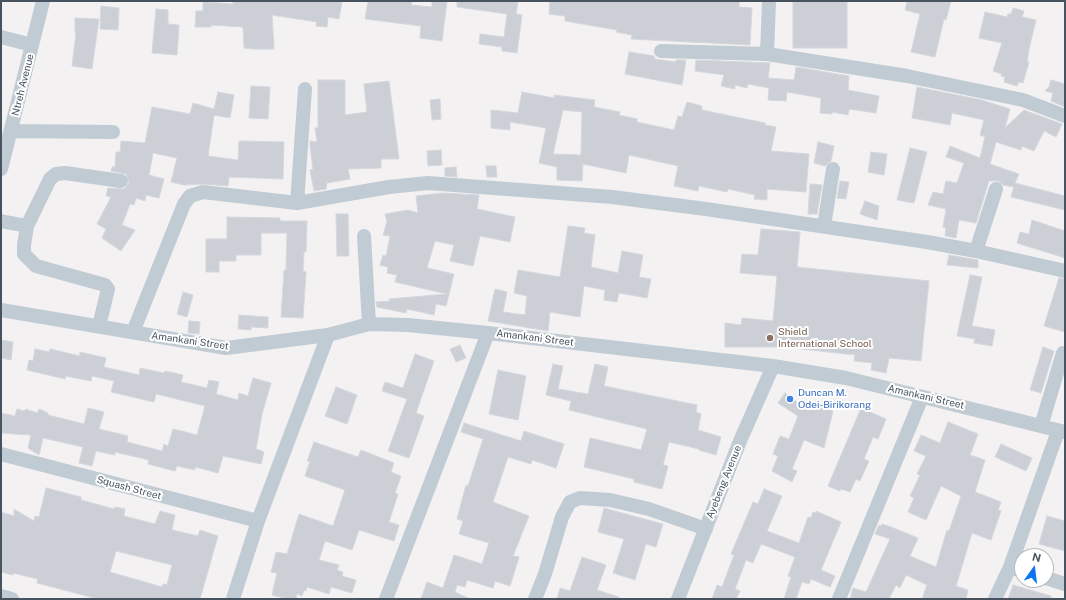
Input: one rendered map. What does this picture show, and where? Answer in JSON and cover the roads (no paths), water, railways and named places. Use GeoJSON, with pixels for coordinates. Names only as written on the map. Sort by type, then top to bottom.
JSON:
{"type":"FeatureCollection","features":[{"type":"Feature","properties":{"kind":"street","name":"Ntreh Avenue"},"geometry":{"type":"LineString","coordinates":[[1,169],[43,1]]}},
{"type":"Feature","properties":{"kind":"street"},"geometry":{"type":"LineString","coordinates":[[767,54],[769,1]]}},
{"type":"Feature","properties":{"kind":"street"},"geometry":{"type":"LineString","coordinates":[[1,36],[32,45]]}},
{"type":"Feature","properties":{"kind":"street"},"geometry":{"type":"LineString","coordinates":[[661,51],[767,54],[907,76],[1023,100],[1065,116]]}},
{"type":"Feature","properties":{"kind":"street"},"geometry":{"type":"LineString","coordinates":[[297,203],[306,90]]}},
{"type":"Feature","properties":{"kind":"street"},"geometry":{"type":"LineString","coordinates":[[11,131],[113,132]]}},
{"type":"Feature","properties":{"kind":"street"},"geometry":{"type":"LineString","coordinates":[[824,226],[833,169]]}},
{"type":"Feature","properties":{"kind":"street"},"geometry":{"type":"LineString","coordinates":[[99,326],[108,289],[105,285],[36,266],[24,254],[24,245],[27,226],[50,179],[56,174],[65,173],[121,181]]}},
{"type":"Feature","properties":{"kind":"street"},"geometry":{"type":"LineString","coordinates":[[133,332],[184,204],[190,196],[203,192],[297,203],[389,187],[428,183],[650,201],[824,226],[976,251],[1065,271]]}},
{"type":"Feature","properties":{"kind":"street"},"geometry":{"type":"LineString","coordinates":[[976,251],[996,189]]}},
{"type":"Feature","properties":{"kind":"street"},"geometry":{"type":"LineString","coordinates":[[1,221],[27,226]]}},
{"type":"Feature","properties":{"kind":"street"},"geometry":{"type":"LineString","coordinates":[[364,236],[369,324]]}},
{"type":"Feature","properties":{"kind":"street","name":"Amankani Street"},"geometry":{"type":"LineString","coordinates":[[1,310],[226,348],[328,335],[369,324],[408,325],[488,333],[773,366],[846,378],[1061,432]]}},
{"type":"Feature","properties":{"kind":"street"},"geometry":{"type":"LineString","coordinates":[[386,599],[488,333]]}},
{"type":"Feature","properties":{"kind":"street"},"geometry":{"type":"LineString","coordinates":[[233,599],[258,521],[328,335]]}},
{"type":"Feature","properties":{"kind":"street"},"geometry":{"type":"LineString","coordinates":[[1041,426],[1063,353]]}},
{"type":"Feature","properties":{"kind":"street","name":"Ayebeng Avenue"},"geometry":{"type":"LineString","coordinates":[[678,599],[773,366]]}},
{"type":"Feature","properties":{"kind":"street"},"geometry":{"type":"LineString","coordinates":[[839,599],[922,397]]}},
{"type":"Feature","properties":{"kind":"street"},"geometry":{"type":"LineString","coordinates":[[1023,548],[1061,432]]}},
{"type":"Feature","properties":{"kind":"street","name":"Squash Street"},"geometry":{"type":"LineString","coordinates":[[1,454],[258,521]]}},
{"type":"Feature","properties":{"kind":"street"},"geometry":{"type":"LineString","coordinates":[[535,599],[545,574],[562,517],[570,502],[580,498],[610,500],[649,509],[706,529]]}},
{"type":"Feature","properties":{"kind":"street"},"geometry":{"type":"LineString","coordinates":[[996,599],[1014,572]]}},
{"type":"Feature","properties":{"kind":"street"},"geometry":{"type":"LineString","coordinates":[[1054,581],[1065,584]]}},
{"type":"Feature","properties":{"kind":"street"},"geometry":{"type":"LineString","coordinates":[[1,596],[12,599]]}},
{"type":"Feature","properties":{"kind":"place","name":"Shield International School"},"geometry":{"type":"Point","coordinates":[770,338]}},
{"type":"Feature","properties":{"kind":"place","name":"Duncan M. Odei-Birikorang"},"geometry":{"type":"Point","coordinates":[790,399]}}]}
